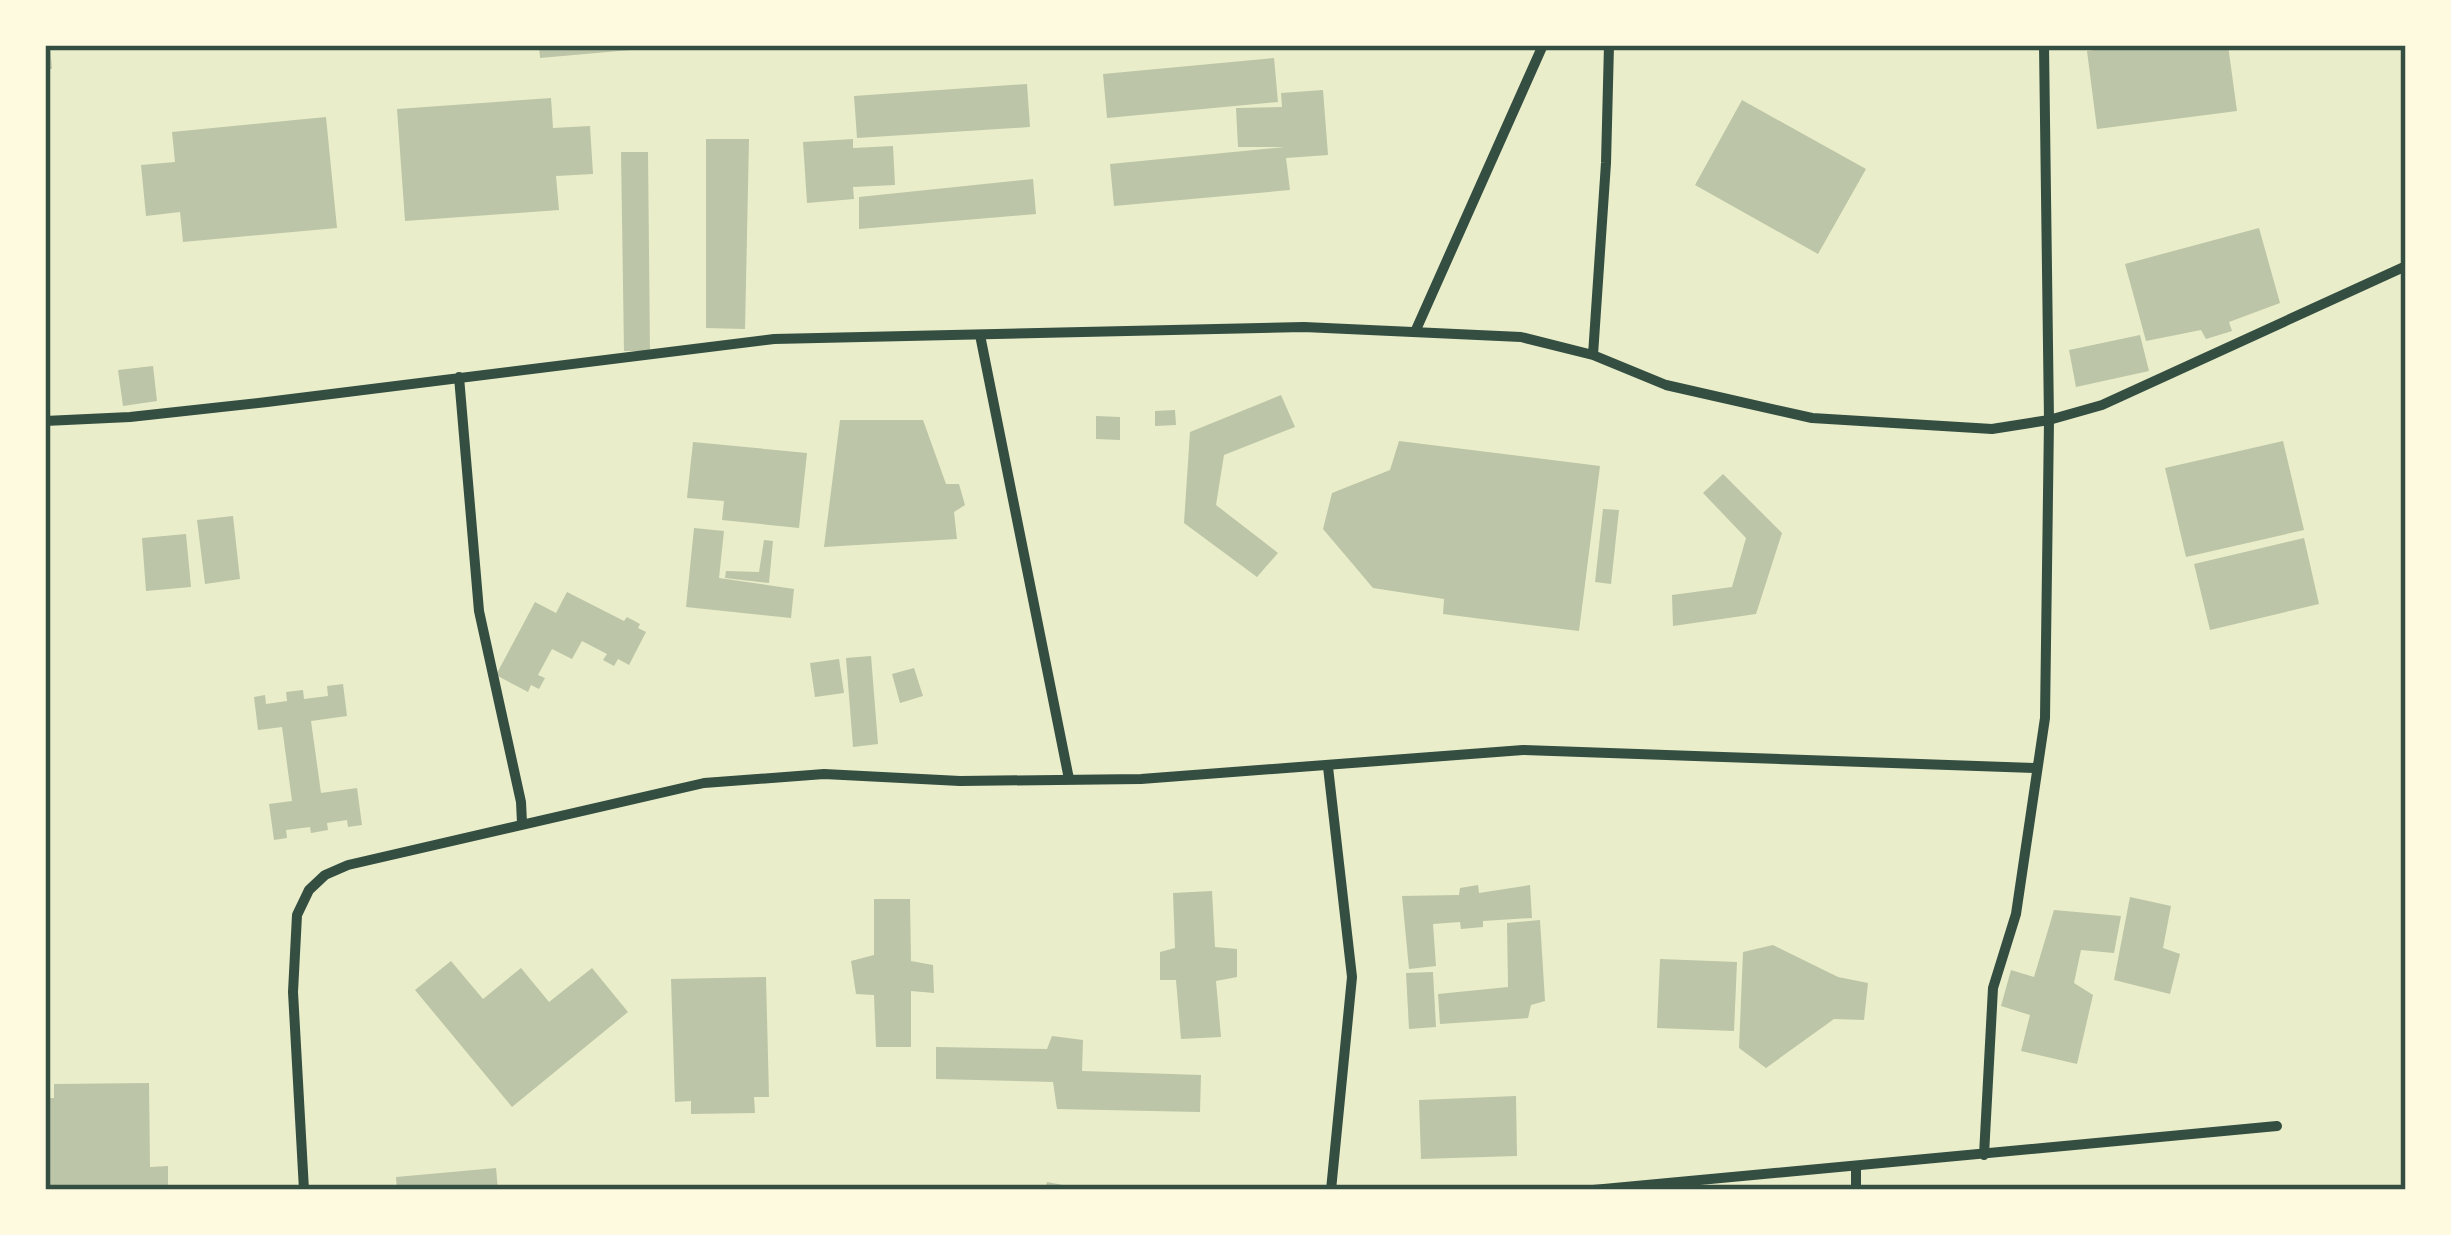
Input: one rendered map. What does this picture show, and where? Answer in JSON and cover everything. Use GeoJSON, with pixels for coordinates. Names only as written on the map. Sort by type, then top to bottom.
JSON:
{"type":"FeatureCollection","features":[{"type":"Feature","properties":{"kind":"street"},"geometry":{"type":"LineString","coordinates":[[1415,332],[1543,45]]}},
{"type":"Feature","properties":{"kind":"street"},"geometry":{"type":"LineString","coordinates":[[1593,355],[1609,45]]}},
{"type":"Feature","properties":{"kind":"street"},"geometry":{"type":"LineString","coordinates":[[1984,1155],[1993,988],[2015,914],[2045,718],[2044,45]]}},
{"type":"Feature","properties":{"kind":"street"},"geometry":{"type":"LineString","coordinates":[[45,421],[130,417],[774,339],[1304,327],[1521,338],[1593,355],[1666,385],[1812,418],[1992,429],[2102,405],[2406,266]]}},
{"type":"Feature","properties":{"kind":"street"},"geometry":{"type":"LineString","coordinates":[[980,335],[1069,779]]}},
{"type":"Feature","properties":{"kind":"street"},"geometry":{"type":"LineString","coordinates":[[459,377],[479,611],[522,823]]}},
{"type":"Feature","properties":{"kind":"street"},"geometry":{"type":"LineString","coordinates":[[304,1190],[293,992],[297,915],[309,890],[325,875],[348,866],[522,823],[724,782],[824,774],[960,781],[1069,779],[1328,767],[1523,750],[2037,768]]}},
{"type":"Feature","properties":{"kind":"street"},"geometry":{"type":"LineString","coordinates":[[1328,767],[1352,977],[1330,1190]]}},
{"type":"Feature","properties":{"kind":"street"},"geometry":{"type":"LineString","coordinates":[[1593,1190],[2277,1126]]}},
{"type":"Feature","properties":{"kind":"street"},"geometry":{"type":"LineString","coordinates":[[1856,1166],[1856,1190]]}},
{"type":"Feature","properties":{"kind":"building"},"geometry":{"type":"Polygon","coordinates":[[[45,45],[50,45],[52,69],[45,69],[45,45]]]}},
{"type":"Feature","properties":{"kind":"building"},"geometry":{"type":"Polygon","coordinates":[[[539,45],[653,45],[653,48],[540,58],[539,45]]]}},
{"type":"Feature","properties":{"kind":"building"},"geometry":{"type":"Polygon","coordinates":[[[2131,45],[2228,45],[2237,111],[2097,129],[2087,51],[2131,45]]]}},
{"type":"Feature","properties":{"kind":"building"},"geometry":{"type":"Polygon","coordinates":[[[1274,58],[1278,102],[1107,118],[1103,74],[1274,58]]]}},
{"type":"Feature","properties":{"kind":"building"},"geometry":{"type":"Polygon","coordinates":[[[1027,84],[1030,127],[857,138],[854,96],[1027,84]]]}},
{"type":"Feature","properties":{"kind":"building"},"geometry":{"type":"Polygon","coordinates":[[[1323,90],[1328,155],[1286,158],[1290,190],[1114,206],[1110,164],[1285,147],[1238,147],[1236,108],[1282,107],[1281,93],[1323,90]]]}},
{"type":"Feature","properties":{"kind":"building"},"geometry":{"type":"Polygon","coordinates":[[[551,98],[553,128],[590,126],[593,174],[556,176],[559,210],[405,221],[397,109],[551,98]]]}},
{"type":"Feature","properties":{"kind":"building"},"geometry":{"type":"Polygon","coordinates":[[[1742,100],[1866,169],[1818,254],[1695,185],[1742,100]]]}},
{"type":"Feature","properties":{"kind":"building"},"geometry":{"type":"Polygon","coordinates":[[[326,117],[337,228],[183,242],[180,212],[146,216],[141,165],[175,162],[172,132],[326,117]]]}},
{"type":"Feature","properties":{"kind":"building"},"geometry":{"type":"Polygon","coordinates":[[[706,139],[749,139],[745,329],[706,328],[706,139]]]}},
{"type":"Feature","properties":{"kind":"building"},"geometry":{"type":"Polygon","coordinates":[[[853,139],[853,148],[893,146],[895,185],[853,187],[854,199],[807,203],[803,142],[853,139]]]}},
{"type":"Feature","properties":{"kind":"building"},"geometry":{"type":"Polygon","coordinates":[[[621,152],[648,152],[650,351],[624,351],[621,152]]]}},
{"type":"Feature","properties":{"kind":"building"},"geometry":{"type":"Polygon","coordinates":[[[1033,179],[1036,214],[859,229],[859,197],[1033,179]]]}},
{"type":"Feature","properties":{"kind":"building"},"geometry":{"type":"Polygon","coordinates":[[[2259,228],[2280,303],[2229,322],[2232,331],[2206,339],[2201,330],[2146,341],[2125,264],[2259,228]]]}},
{"type":"Feature","properties":{"kind":"building"},"geometry":{"type":"Polygon","coordinates":[[[2140,335],[2149,371],[2076,387],[2069,350],[2140,335]]]}},
{"type":"Feature","properties":{"kind":"building"},"geometry":{"type":"Polygon","coordinates":[[[153,366],[157,401],[123,406],[118,370],[153,366]]]}},
{"type":"Feature","properties":{"kind":"building"},"geometry":{"type":"Polygon","coordinates":[[[1281,395],[1295,427],[1224,455],[1216,505],[1278,553],[1257,577],[1184,523],[1190,432],[1281,395]]]}},
{"type":"Feature","properties":{"kind":"building"},"geometry":{"type":"Polygon","coordinates":[[[1175,410],[1176,425],[1155,426],[1155,411],[1175,410]]]}},
{"type":"Feature","properties":{"kind":"building"},"geometry":{"type":"Polygon","coordinates":[[[1096,416],[1120,417],[1120,440],[1096,439],[1096,416]]]}},
{"type":"Feature","properties":{"kind":"building"},"geometry":{"type":"Polygon","coordinates":[[[840,420],[923,420],[946,484],[959,484],[965,505],[954,512],[957,539],[824,547],[840,420]]]}},
{"type":"Feature","properties":{"kind":"building"},"geometry":{"type":"Polygon","coordinates":[[[1399,441],[1600,466],[1579,631],[1443,614],[1444,599],[1373,588],[1323,529],[1332,493],[1390,470],[1399,441]]]}},
{"type":"Feature","properties":{"kind":"building"},"geometry":{"type":"Polygon","coordinates":[[[2283,441],[2304,530],[2186,557],[2165,468],[2283,441]]]}},
{"type":"Feature","properties":{"kind":"building"},"geometry":{"type":"Polygon","coordinates":[[[693,442],[807,453],[799,528],[722,520],[724,501],[687,498],[693,442]]]}},
{"type":"Feature","properties":{"kind":"building"},"geometry":{"type":"Polygon","coordinates":[[[1723,474],[1782,533],[1756,614],[1673,626],[1672,595],[1732,587],[1746,538],[1703,493],[1723,474]]]}},
{"type":"Feature","properties":{"kind":"building"},"geometry":{"type":"Polygon","coordinates":[[[1603,509],[1619,510],[1611,584],[1595,582],[1603,509]]]}},
{"type":"Feature","properties":{"kind":"building"},"geometry":{"type":"Polygon","coordinates":[[[233,516],[240,579],[205,584],[197,520],[233,516]]]}},
{"type":"Feature","properties":{"kind":"building"},"geometry":{"type":"Polygon","coordinates":[[[694,528],[724,531],[719,578],[794,589],[791,618],[686,607],[694,528]]]}},
{"type":"Feature","properties":{"kind":"building"},"geometry":{"type":"Polygon","coordinates":[[[186,534],[191,587],[146,591],[142,538],[186,534]]]}},
{"type":"Feature","properties":{"kind":"building"},"geometry":{"type":"Polygon","coordinates":[[[2304,538],[2319,604],[2210,630],[2194,564],[2304,538]]]}},
{"type":"Feature","properties":{"kind":"building"},"geometry":{"type":"Polygon","coordinates":[[[764,540],[773,541],[769,583],[725,578],[726,571],[759,572],[764,540]]]}},
{"type":"Feature","properties":{"kind":"building"},"geometry":{"type":"Polygon","coordinates":[[[567,592],[624,621],[627,617],[640,624],[638,628],[646,632],[629,665],[618,659],[614,666],[603,660],[607,654],[582,641],[572,659],[552,649],[538,675],[545,678],[539,689],[531,685],[528,692],[496,675],[535,602],[556,613],[567,592]]]}},
{"type":"Feature","properties":{"kind":"building"},"geometry":{"type":"Polygon","coordinates":[[[871,656],[878,744],[853,747],[846,658],[871,656]]]}},
{"type":"Feature","properties":{"kind":"building"},"geometry":{"type":"Polygon","coordinates":[[[839,659],[844,693],[815,697],[810,663],[839,659]]]}},
{"type":"Feature","properties":{"kind":"building"},"geometry":{"type":"Polygon","coordinates":[[[914,668],[923,696],[900,703],[892,674],[914,668]]]}},
{"type":"Feature","properties":{"kind":"building"},"geometry":{"type":"Polygon","coordinates":[[[343,684],[347,716],[311,721],[321,793],[357,788],[362,825],[348,827],[347,820],[327,823],[328,830],[286,830],[287,838],[274,840],[269,804],[292,801],[282,727],[258,730],[254,697],[265,695],[266,704],[287,701],[286,692],[303,690],[304,699],[328,696],[327,686],[343,684]]]}},
{"type":"Feature","properties":{"kind":"building"},"geometry":{"type":"Polygon","coordinates":[[[1478,885],[1479,893],[1530,885],[1532,918],[1483,921],[1483,927],[1461,929],[1460,922],[1433,924],[1436,966],[1409,969],[1402,896],[1459,895],[1460,888],[1478,885]]]}},
{"type":"Feature","properties":{"kind":"building"},"geometry":{"type":"Polygon","coordinates":[[[1212,891],[1215,947],[1237,949],[1237,977],[1216,981],[1221,1037],[1181,1039],[1176,980],[1160,980],[1160,952],[1175,948],[1173,893],[1212,891]]]}},
{"type":"Feature","properties":{"kind":"building"},"geometry":{"type":"Polygon","coordinates":[[[2130,897],[2171,906],[2163,948],[2180,954],[2170,994],[2114,980],[2130,897]]]}},
{"type":"Feature","properties":{"kind":"building"},"geometry":{"type":"Polygon","coordinates":[[[874,899],[910,899],[911,961],[933,965],[934,993],[911,991],[911,1047],[876,1047],[874,995],[856,994],[851,961],[874,955],[874,899]]]}},
{"type":"Feature","properties":{"kind":"building"},"geometry":{"type":"Polygon","coordinates":[[[2054,910],[2121,916],[2114,953],[2081,950],[2074,983],[2093,995],[2077,1064],[2021,1051],[2030,1015],[2001,1006],[2011,970],[2034,977],[2054,910]]]}},
{"type":"Feature","properties":{"kind":"building"},"geometry":{"type":"Polygon","coordinates":[[[1540,920],[1545,1001],[1531,1005],[1528,1018],[1440,1024],[1438,994],[1508,987],[1507,923],[1540,920]]]}},
{"type":"Feature","properties":{"kind":"building"},"geometry":{"type":"Polygon","coordinates":[[[1773,945],[1838,977],[1868,983],[1864,1020],[1834,1019],[1766,1068],[1739,1048],[1743,952],[1773,945]]]}},
{"type":"Feature","properties":{"kind":"building"},"geometry":{"type":"Polygon","coordinates":[[[1660,959],[1737,962],[1734,1031],[1657,1028],[1660,959]]]}},
{"type":"Feature","properties":{"kind":"building"},"geometry":{"type":"Polygon","coordinates":[[[451,961],[483,999],[521,968],[549,1002],[592,968],[628,1012],[512,1107],[415,990],[451,961]]]}},
{"type":"Feature","properties":{"kind":"building"},"geometry":{"type":"Polygon","coordinates":[[[1433,972],[1436,1027],[1409,1029],[1406,973],[1433,972]]]}},
{"type":"Feature","properties":{"kind":"building"},"geometry":{"type":"Polygon","coordinates":[[[766,977],[769,1097],[754,1097],[755,1113],[691,1114],[691,1101],[675,1102],[671,979],[766,977]]]}},
{"type":"Feature","properties":{"kind":"building"},"geometry":{"type":"Polygon","coordinates":[[[1052,1036],[1083,1040],[1082,1071],[1201,1075],[1200,1112],[1057,1109],[1053,1082],[936,1079],[936,1047],[1047,1049],[1052,1036]]]}},
{"type":"Feature","properties":{"kind":"building"},"geometry":{"type":"Polygon","coordinates":[[[149,1083],[150,1167],[168,1166],[168,1190],[45,1188],[45,1098],[54,1098],[54,1084],[149,1083]]]}},
{"type":"Feature","properties":{"kind":"building"},"geometry":{"type":"Polygon","coordinates":[[[1516,1096],[1517,1156],[1421,1159],[1419,1100],[1516,1096]]]}},
{"type":"Feature","properties":{"kind":"building"},"geometry":{"type":"Polygon","coordinates":[[[496,1168],[498,1190],[397,1190],[396,1177],[496,1168]]]}},
{"type":"Feature","properties":{"kind":"building"},"geometry":{"type":"Polygon","coordinates":[[[1047,1182],[1079,1188],[1079,1190],[1045,1190],[1047,1182]]]}}]}
